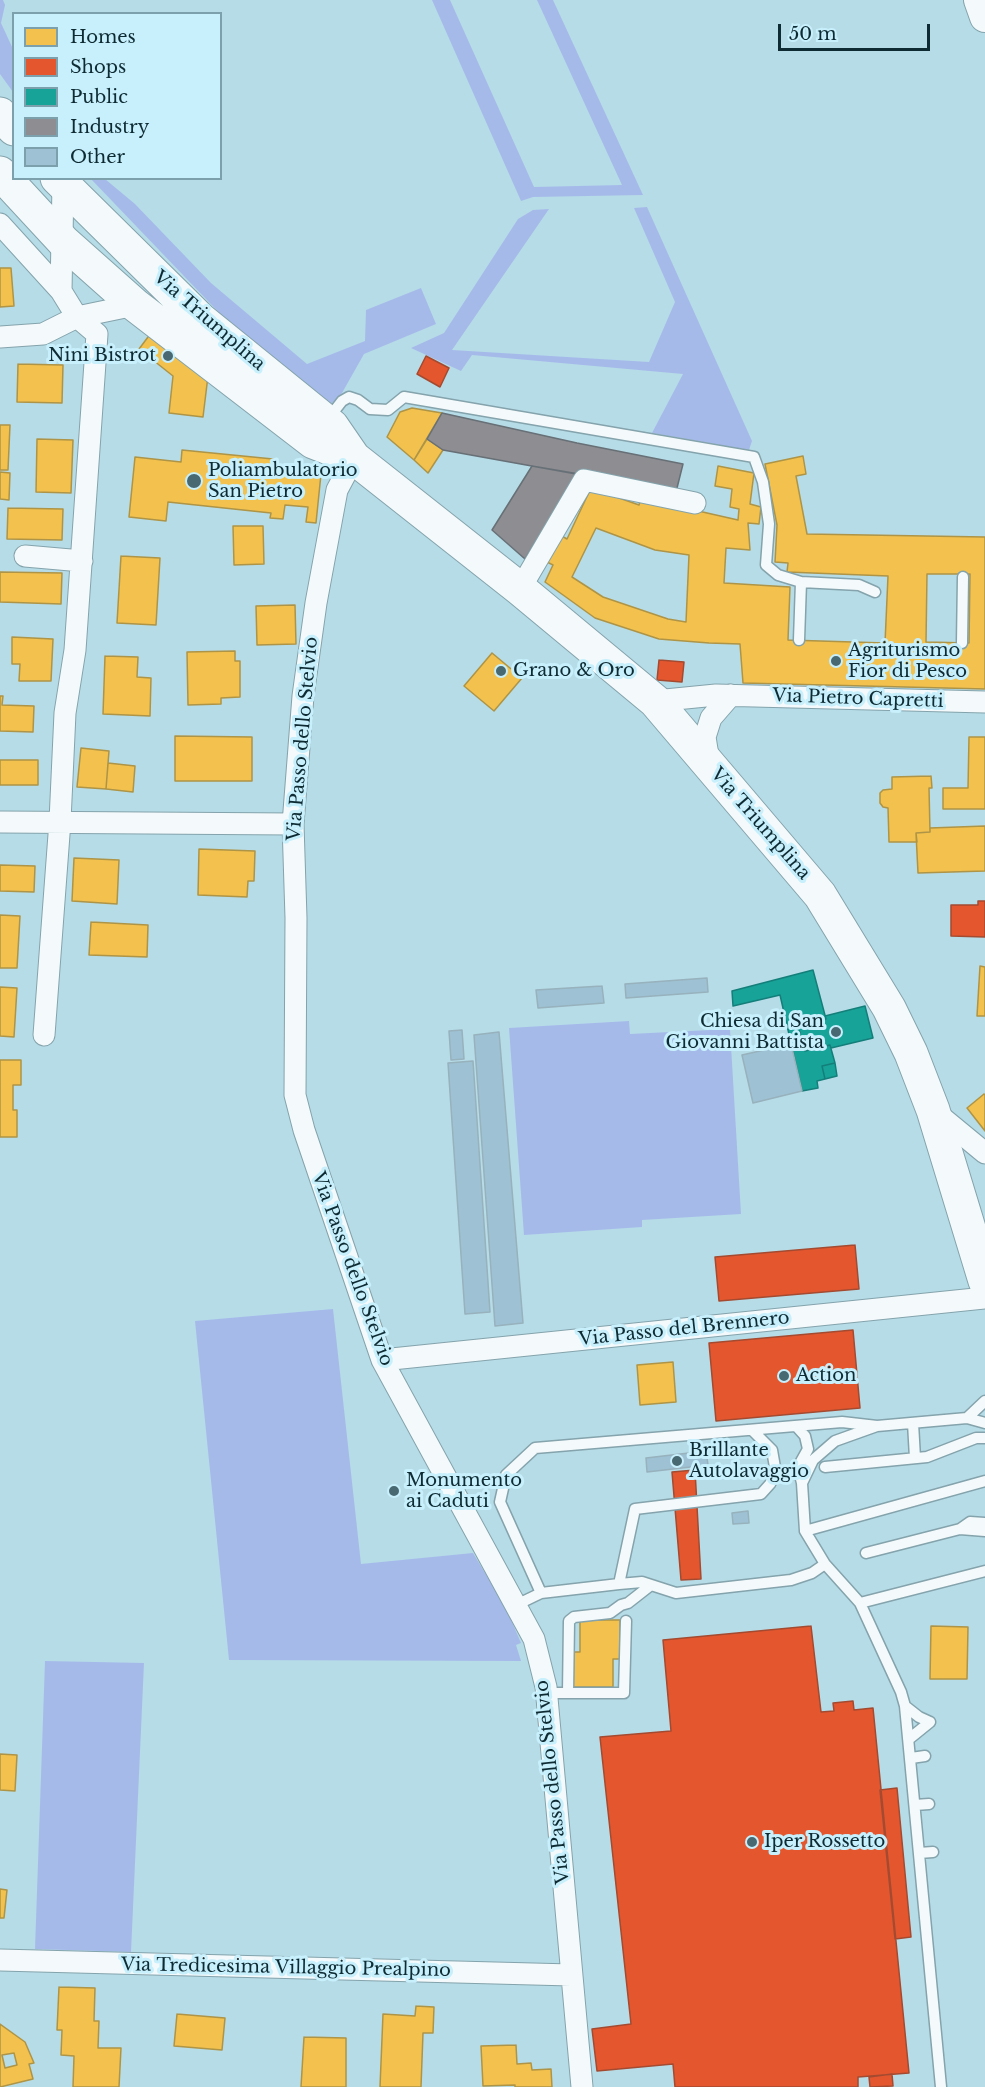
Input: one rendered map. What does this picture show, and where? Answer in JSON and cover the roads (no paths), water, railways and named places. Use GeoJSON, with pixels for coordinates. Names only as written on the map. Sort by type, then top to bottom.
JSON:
{"type":"FeatureCollection","features":[{"type":"Feature","properties":{"kind":"main road"},"geometry":{"type":"LineString","coordinates":[[0,114],[12,127]]}},
{"type":"Feature","properties":{"kind":"main road","name":"Via Triumplina"},"geometry":{"type":"LineString","coordinates":[[0,173],[63,241],[135,305],[313,442],[354,458],[520,589],[655,701],[820,895],[889,1008],[933,1110],[985,1281]]}},
{"type":"Feature","properties":{"kind":"main road","name":"Via Triumplina"},"geometry":{"type":"LineString","coordinates":[[60,182],[200,319],[332,426],[354,458]]}},
{"type":"Feature","properties":{"kind":"street"},"geometry":{"type":"LineString","coordinates":[[979,0],[985,17]]}},
{"type":"Feature","properties":{"kind":"street","name":"Via Triumplina"},"geometry":{"type":"LineString","coordinates":[[60,182],[63,241],[61,291]]}},
{"type":"Feature","properties":{"kind":"street"},"geometry":{"type":"LineString","coordinates":[[0,224],[61,291],[77,317],[97,334],[75,650],[65,713],[60,821],[44,1035]]}},
{"type":"Feature","properties":{"kind":"street"},"geometry":{"type":"LineString","coordinates":[[0,337],[43,334],[77,317],[135,305]]}},
{"type":"Feature","properties":{"kind":"street","name":"Via Passo dello Stelvio"},"geometry":{"type":"LineString","coordinates":[[354,458],[337,490],[316,603],[303,696],[294,824],[296,1095],[307,1141],[382,1360],[534,1639],[546,1693],[582,2087]]}},
{"type":"Feature","properties":{"kind":"street"},"geometry":{"type":"LineString","coordinates":[[520,589],[584,480],[695,503]]}},
{"type":"Feature","properties":{"kind":"street"},"geometry":{"type":"LineString","coordinates":[[26,556],[81,561]]}},
{"type":"Feature","properties":{"kind":"street","name":"Via Pietro Capretti"},"geometry":{"type":"LineString","coordinates":[[655,701],[798,691],[962,695],[985,702]]}},
{"type":"Feature","properties":{"kind":"street"},"geometry":{"type":"LineString","coordinates":[[710,766],[705,737],[711,718],[731,695]]}},
{"type":"Feature","properties":{"kind":"street"},"geometry":{"type":"LineString","coordinates":[[0,822],[294,824]]}},
{"type":"Feature","properties":{"kind":"street","name":"Via Triumplina"},"geometry":{"type":"LineString","coordinates":[[933,1110],[985,1153]]}},
{"type":"Feature","properties":{"kind":"street","name":"Via Passo del Brennero"},"geometry":{"type":"LineString","coordinates":[[382,1360],[985,1298]]}},
{"type":"Feature","properties":{"kind":"street","name":"Via Tredicesima Villaggio Prealpino"},"geometry":{"type":"LineString","coordinates":[[0,1960],[572,1975]]}},
{"type":"Feature","properties":{"kind":"lane"},"geometry":{"type":"LineString","coordinates":[[326,421],[342,401],[349,397],[358,400],[370,409],[388,410],[404,397],[754,457],[763,482],[769,524],[766,565],[777,575],[801,582],[859,585],[875,592]]}},
{"type":"Feature","properties":{"kind":"lane"},"geometry":{"type":"LineString","coordinates":[[962,643],[963,577]]}},
{"type":"Feature","properties":{"kind":"lane"},"geometry":{"type":"LineString","coordinates":[[799,640],[801,582]]}},
{"type":"Feature","properties":{"kind":"lane"},"geometry":{"type":"LineString","coordinates":[[967,1418],[985,1401]]}},
{"type":"Feature","properties":{"kind":"lane"},"geometry":{"type":"LineString","coordinates":[[541,1593],[500,1502],[506,1475],[535,1448],[842,1422],[877,1426],[967,1418],[985,1423]]}},
{"type":"Feature","properties":{"kind":"lane"},"geometry":{"type":"LineString","coordinates":[[913,1423],[915,1458]]}},
{"type":"Feature","properties":{"kind":"lane"},"geometry":{"type":"LineString","coordinates":[[796,1426],[805,1436],[807,1449],[798,1467],[802,1483],[805,1531],[825,1564],[860,1603],[901,1692],[905,1706],[928,1949],[939,1997],[943,2045],[941,2087]]}},
{"type":"Feature","properties":{"kind":"lane"},"geometry":{"type":"LineString","coordinates":[[802,1483],[813,1460],[835,1442],[877,1426]]}},
{"type":"Feature","properties":{"kind":"lane"},"geometry":{"type":"LineString","coordinates":[[619,1584],[635,1509],[761,1494],[770,1484],[776,1473],[772,1450],[752,1430]]}},
{"type":"Feature","properties":{"kind":"lane"},"geometry":{"type":"LineString","coordinates":[[825,1467],[935,1455],[976,1438],[985,1438]]}},
{"type":"Feature","properties":{"kind":"lane"},"geometry":{"type":"LineString","coordinates":[[805,1531],[985,1481]]}},
{"type":"Feature","properties":{"kind":"lane"},"geometry":{"type":"LineString","coordinates":[[960,1529],[970,1522],[985,1522]]}},
{"type":"Feature","properties":{"kind":"lane"},"geometry":{"type":"LineString","coordinates":[[866,1552],[960,1529],[985,1531]]}},
{"type":"Feature","properties":{"kind":"lane"},"geometry":{"type":"LineString","coordinates":[[514,1606],[541,1593],[619,1584],[642,1582],[676,1593],[791,1580],[812,1573],[825,1564]]}},
{"type":"Feature","properties":{"kind":"lane"},"geometry":{"type":"LineString","coordinates":[[860,1603],[985,1571]]}},
{"type":"Feature","properties":{"kind":"lane"},"geometry":{"type":"LineString","coordinates":[[568,1693],[569,1621],[574,1617],[610,1613],[628,1603],[651,1585]]}},
{"type":"Feature","properties":{"kind":"lane"},"geometry":{"type":"LineString","coordinates":[[546,1693],[624,1693],[626,1621]]}},
{"type":"Feature","properties":{"kind":"lane"},"geometry":{"type":"LineString","coordinates":[[905,1706],[930,1722],[909,1739]]}},
{"type":"Feature","properties":{"kind":"lane"},"geometry":{"type":"LineString","coordinates":[[911,1758],[925,1756]]}},
{"type":"Feature","properties":{"kind":"lane"},"geometry":{"type":"LineString","coordinates":[[915,1805],[929,1804]]}},
{"type":"Feature","properties":{"kind":"lane"},"geometry":{"type":"LineString","coordinates":[[919,1853],[933,1852]]}},
{"type":"Feature","properties":{"kind":"lane"},"geometry":{"type":"LineString","coordinates":[[928,1949],[940,1948]]}},
{"type":"Feature","properties":{"kind":"place","name":"Nini Bistrot"},"geometry":{"type":"Point","coordinates":[168,356]}},
{"type":"Feature","properties":{"kind":"place","name":"Poliambulatorio San Pietro"},"geometry":{"type":"Point","coordinates":[194,481]}},
{"type":"Feature","properties":{"kind":"place","name":"Agriturismo Fior di Pesco"},"geometry":{"type":"Point","coordinates":[836,661]}},
{"type":"Feature","properties":{"kind":"place","name":"Grano & Oro"},"geometry":{"type":"Point","coordinates":[501,671]}},
{"type":"Feature","properties":{"kind":"place","name":"Chiesa di San Giovanni Battista"},"geometry":{"type":"Point","coordinates":[836,1032]}},
{"type":"Feature","properties":{"kind":"place","name":"Action"},"geometry":{"type":"Point","coordinates":[784,1376]}},
{"type":"Feature","properties":{"kind":"place","name":"Brillante Autolavaggio"},"geometry":{"type":"Point","coordinates":[677,1461]}},
{"type":"Feature","properties":{"kind":"place","name":"Monumento ai Caduti"},"geometry":{"type":"Point","coordinates":[394,1491]}},
{"type":"Feature","properties":{"kind":"place","name":"Iper Rossetto"},"geometry":{"type":"Point","coordinates":[752,1842]}}]}
